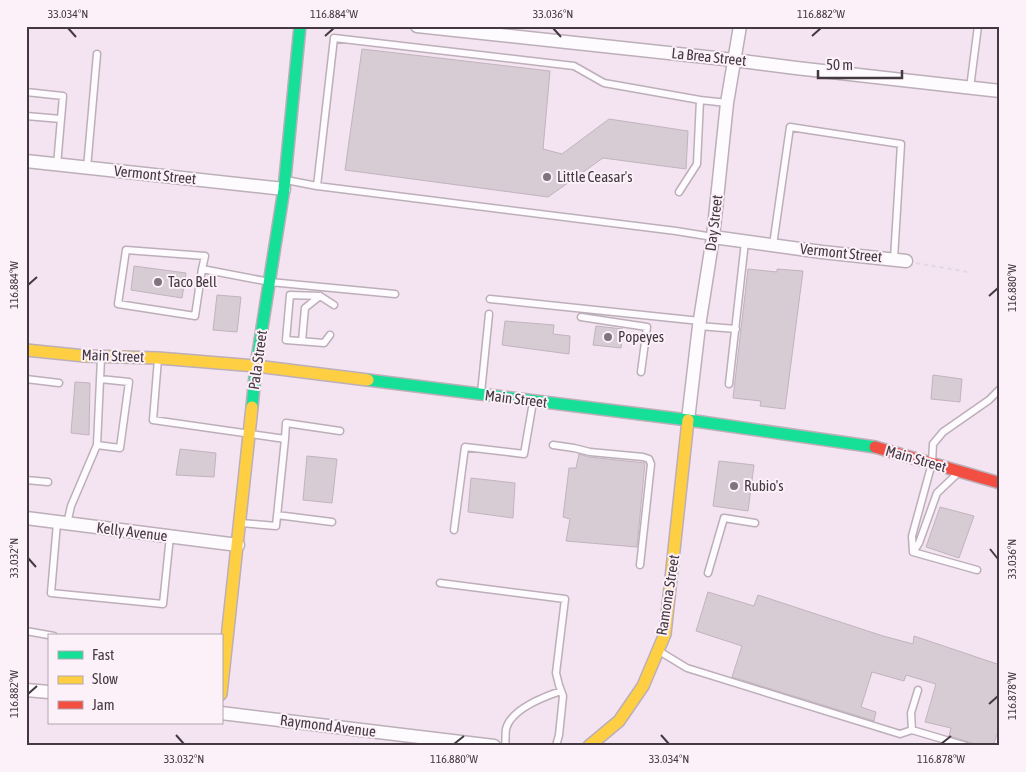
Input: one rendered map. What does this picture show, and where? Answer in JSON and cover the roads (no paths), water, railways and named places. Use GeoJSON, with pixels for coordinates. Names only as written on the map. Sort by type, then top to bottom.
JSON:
{"type":"FeatureCollection","features":[{"type":"Feature","properties":{"kind":"main road","name":"Pala Street"},"geometry":{"type":"LineString","coordinates":[[222,685],[256,366],[284,184],[300,26]]}},
{"type":"Feature","properties":{"kind":"main road","name":"Main Street"},"geometry":{"type":"LineString","coordinates":[[26,350],[85,356],[158,358],[256,366],[688,420],[876,447],[1000,483]]}},
{"type":"Feature","properties":{"kind":"main road","name":"Ramona Street"},"geometry":{"type":"LineString","coordinates":[[589,746],[619,720],[643,686],[664,634],[670,596],[688,420]]}},
{"type":"Feature","properties":{"kind":"street","name":"La Brea Street"},"geometry":{"type":"LineString","coordinates":[[418,26],[1000,91]]}},
{"type":"Feature","properties":{"kind":"street","name":"Day Street"},"geometry":{"type":"LineString","coordinates":[[688,420],[727,103],[740,26]]}},
{"type":"Feature","properties":{"kind":"street","name":"Vermont Street"},"geometry":{"type":"LineString","coordinates":[[26,161],[87,168],[284,184]]}},
{"type":"Feature","properties":{"kind":"street","name":"Vermont Street"},"geometry":{"type":"LineString","coordinates":[[712,237],[773,246],[900,260]]}},
{"type":"Feature","properties":{"kind":"street","name":"Kelly Avenue"},"geometry":{"type":"LineString","coordinates":[[26,518],[238,545]]}},
{"type":"Feature","properties":{"kind":"street"},"geometry":{"type":"LineString","coordinates":[[26,690],[48,692]]}},
{"type":"Feature","properties":{"kind":"street","name":"Raymond Avenue"},"geometry":{"type":"LineString","coordinates":[[222,713],[494,746]]}},
{"type":"Feature","properties":{"kind":"lane"},"geometry":{"type":"LineString","coordinates":[[970,88],[978,26]]}},
{"type":"Feature","properties":{"kind":"lane"},"geometry":{"type":"LineString","coordinates":[[317,186],[334,38],[574,66],[604,83],[727,103]]}},
{"type":"Feature","properties":{"kind":"lane"},"geometry":{"type":"LineString","coordinates":[[87,168],[97,54]]}},
{"type":"Feature","properties":{"kind":"lane"},"geometry":{"type":"LineString","coordinates":[[26,92],[63,96],[57,165]]}},
{"type":"Feature","properties":{"kind":"lane"},"geometry":{"type":"LineString","coordinates":[[679,192],[697,164],[700,100]]}},
{"type":"Feature","properties":{"kind":"lane"},"geometry":{"type":"LineString","coordinates":[[26,116],[61,119]]}},
{"type":"Feature","properties":{"kind":"lane"},"geometry":{"type":"LineString","coordinates":[[773,246],[790,127],[901,144],[900,260]]}},
{"type":"Feature","properties":{"kind":"lane"},"geometry":{"type":"LineString","coordinates":[[284,184],[317,186],[712,237]]}},
{"type":"Feature","properties":{"kind":"lane"},"geometry":{"type":"LineString","coordinates":[[729,384],[745,242]]}},
{"type":"Feature","properties":{"kind":"lane"},"geometry":{"type":"LineString","coordinates":[[126,250],[205,256],[202,269],[196,316],[118,304],[126,250]]}},
{"type":"Feature","properties":{"kind":"lane"},"geometry":{"type":"LineString","coordinates":[[202,269],[270,282],[395,294]]}},
{"type":"Feature","properties":{"kind":"lane"},"geometry":{"type":"LineString","coordinates":[[330,335],[324,343],[286,340],[290,295],[320,296],[334,305]]}},
{"type":"Feature","properties":{"kind":"lane"},"geometry":{"type":"LineString","coordinates":[[302,341],[305,308],[320,296]]}},
{"type":"Feature","properties":{"kind":"lane"},"geometry":{"type":"LineString","coordinates":[[490,299],[736,329]]}},
{"type":"Feature","properties":{"kind":"lane"},"geometry":{"type":"LineString","coordinates":[[480,394],[489,314]]}},
{"type":"Feature","properties":{"kind":"lane"},"geometry":{"type":"LineString","coordinates":[[581,317],[647,327],[641,372]]}},
{"type":"Feature","properties":{"kind":"lane"},"geometry":{"type":"LineString","coordinates":[[101,357],[97,445],[62,523],[50,593],[163,604],[170,536]]}},
{"type":"Feature","properties":{"kind":"lane"},"geometry":{"type":"LineString","coordinates":[[158,358],[153,420],[285,439]]}},
{"type":"Feature","properties":{"kind":"lane"},"geometry":{"type":"LineString","coordinates":[[26,379],[59,383]]}},
{"type":"Feature","properties":{"kind":"lane"},"geometry":{"type":"LineString","coordinates":[[97,445],[120,448],[129,382],[100,379]]}},
{"type":"Feature","properties":{"kind":"lane"},"geometry":{"type":"LineString","coordinates":[[913,552],[912,536],[932,463],[933,444],[943,432],[989,400],[1000,389]]}},
{"type":"Feature","properties":{"kind":"lane"},"geometry":{"type":"LineString","coordinates":[[454,530],[465,447],[524,454],[533,401]]}},
{"type":"Feature","properties":{"kind":"lane"},"geometry":{"type":"LineString","coordinates":[[240,523],[276,526],[286,423],[340,431]]}},
{"type":"Feature","properties":{"kind":"lane"},"geometry":{"type":"LineString","coordinates":[[553,445],[590,452],[649,459],[651,464],[640,565]]}},
{"type":"Feature","properties":{"kind":"lane"},"geometry":{"type":"LineString","coordinates":[[913,552],[920,543],[937,493],[960,471]]}},
{"type":"Feature","properties":{"kind":"lane"},"geometry":{"type":"LineString","coordinates":[[26,480],[48,482]]}},
{"type":"Feature","properties":{"kind":"lane"},"geometry":{"type":"LineString","coordinates":[[277,515],[332,522]]}},
{"type":"Feature","properties":{"kind":"lane"},"geometry":{"type":"LineString","coordinates":[[708,573],[724,518],[755,523]]}},
{"type":"Feature","properties":{"kind":"lane"},"geometry":{"type":"LineString","coordinates":[[913,552],[977,570]]}},
{"type":"Feature","properties":{"kind":"lane"},"geometry":{"type":"LineString","coordinates":[[440,583],[565,599],[556,673],[563,696],[556,746]]}},
{"type":"Feature","properties":{"kind":"lane"},"geometry":{"type":"LineString","coordinates":[[26,631],[48,635]]}},
{"type":"Feature","properties":{"kind":"lane"},"geometry":{"type":"LineString","coordinates":[[658,651],[687,668],[900,734],[912,730],[966,746]]}},
{"type":"Feature","properties":{"kind":"lane"},"geometry":{"type":"LineString","coordinates":[[912,730],[911,713],[918,690]]}},
{"type":"Feature","properties":{"kind":"lane"},"geometry":{"type":"LineString","coordinates":[[505,746],[506,729],[519,711],[547,695],[561,691]]}},
{"type":"Feature","properties":{"kind":"place","name":"Little Ceasar's"},"geometry":{"type":"Point","coordinates":[547,177]}},
{"type":"Feature","properties":{"kind":"place","name":"Taco Bell"},"geometry":{"type":"Point","coordinates":[158,282]}},
{"type":"Feature","properties":{"kind":"place","name":"Popeyes"},"geometry":{"type":"Point","coordinates":[608,337]}},
{"type":"Feature","properties":{"kind":"place","name":"Rubio's"},"geometry":{"type":"Point","coordinates":[734,486]}}]}
